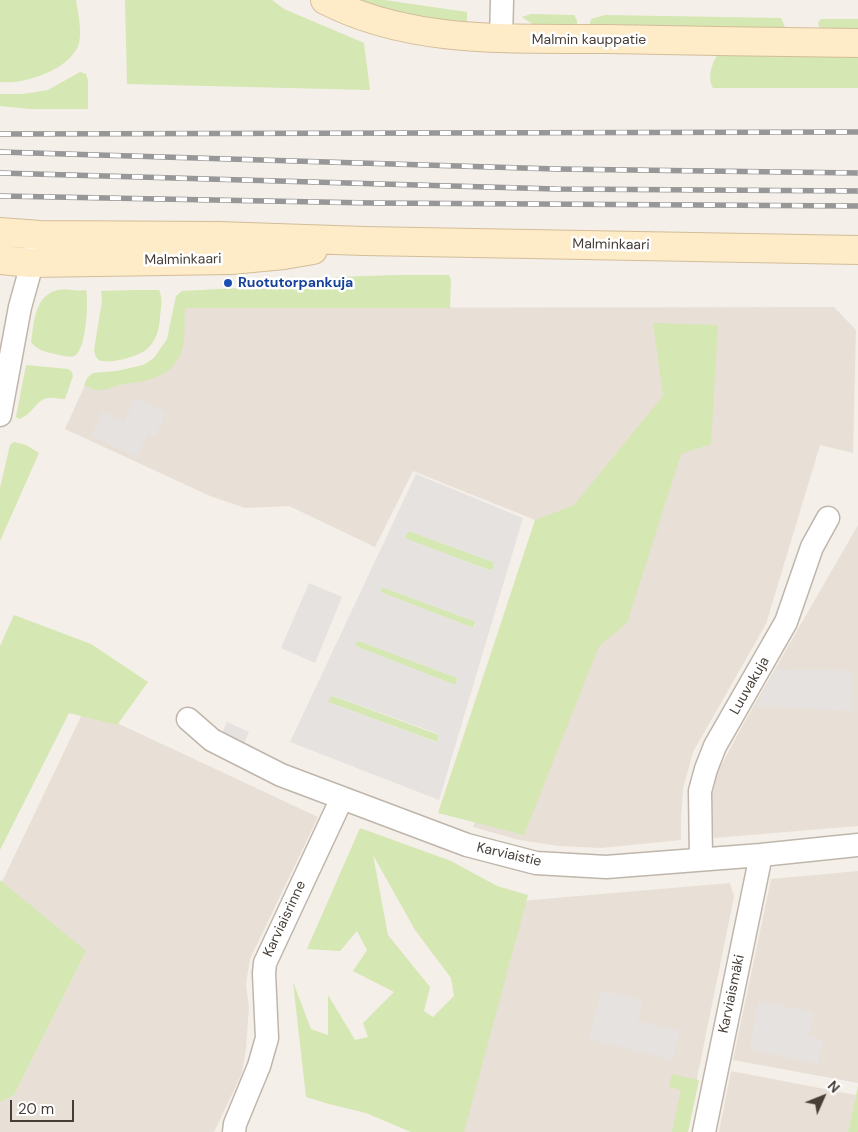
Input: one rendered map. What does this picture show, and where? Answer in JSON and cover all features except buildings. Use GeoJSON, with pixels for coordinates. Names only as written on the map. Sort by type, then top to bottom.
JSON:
{"type":"FeatureCollection","features":[{"type":"Feature","properties":{"kind":"main road","name":"Malmin kauppatie"},"geometry":{"type":"LineString","coordinates":[[325,0],[355,14],[387,23],[444,34],[501,39],[858,43]]}},
{"type":"Feature","properties":{"kind":"main road","name":"Malminkaari"},"geometry":{"type":"LineString","coordinates":[[0,232],[40,235],[255,236],[364,241],[858,250]]}},
{"type":"Feature","properties":{"kind":"main road","name":"Malminkaari"},"geometry":{"type":"LineString","coordinates":[[0,260],[31,263],[231,260],[284,255],[364,241]]}},
{"type":"Feature","properties":{"kind":"street"},"geometry":{"type":"LineString","coordinates":[[501,39],[502,0]]}},
{"type":"Feature","properties":{"kind":"street"},"geometry":{"type":"LineString","coordinates":[[0,415],[20,307],[40,235]]}},
{"type":"Feature","properties":{"kind":"street","name":"Luuvakuja"},"geometry":{"type":"LineString","coordinates":[[701,859],[700,791],[706,770],[715,746],[786,622],[812,547],[828,518]]}},
{"type":"Feature","properties":{"kind":"street","name":"Karviaistie"},"geometry":{"type":"LineString","coordinates":[[188,720],[212,740],[281,775],[467,845],[536,863],[606,867],[761,855],[858,845]]}},
{"type":"Feature","properties":{"kind":"street","name":"Karviaisrinne"},"geometry":{"type":"LineString","coordinates":[[234,1132],[235,1124],[259,1066],[267,1038],[265,963],[342,798]]}},
{"type":"Feature","properties":{"kind":"street","name":"Karviaismäki"},"geometry":{"type":"LineString","coordinates":[[704,1132],[761,855]]}},
{"type":"Feature","properties":{"kind":"shaded area"},"geometry":{"type":"Polygon","coordinates":[[[834,307],[856,330],[853,453],[820,445],[766,624],[693,752],[683,789],[681,840],[601,848],[559,846],[519,840],[473,827],[573,506],[535,520],[413,471],[375,547],[289,506],[245,508],[210,496],[65,429],[85,385],[154,377],[184,308],[834,307]]]}},
{"type":"Feature","properties":{"kind":"shaded area"},"geometry":{"type":"Polygon","coordinates":[[[135,398],[166,412],[155,437],[148,434],[137,457],[91,436],[102,412],[124,422],[135,398]]]}},
{"type":"Feature","properties":{"kind":"shaded area"},"geometry":{"type":"Polygon","coordinates":[[[416,474],[523,518],[439,800],[290,742],[416,474]],[[409,531],[405,536],[407,539],[491,571],[493,568],[493,562],[409,531]],[[382,587],[380,592],[473,628],[475,626],[476,623],[474,621],[382,587]],[[359,641],[356,642],[355,646],[455,685],[458,679],[359,641]],[[334,696],[329,698],[328,702],[436,742],[439,738],[439,734],[334,696]]]}},
{"type":"Feature","properties":{"kind":"shaded area"},"geometry":{"type":"Polygon","coordinates":[[[858,525],[858,826],[714,838],[710,816],[712,794],[717,773],[858,525]]]}},
{"type":"Feature","properties":{"kind":"shaded area"},"geometry":{"type":"Polygon","coordinates":[[[309,583],[342,597],[315,663],[281,648],[309,583]]]}},
{"type":"Feature","properties":{"kind":"shaded area"},"geometry":{"type":"Polygon","coordinates":[[[777,667],[785,670],[852,671],[853,711],[756,706],[777,667]]]}},
{"type":"Feature","properties":{"kind":"shaded area"},"geometry":{"type":"Polygon","coordinates":[[[85,708],[318,817],[250,959],[246,984],[249,1007],[242,1073],[214,1132],[0,1132],[0,886],[85,708]]]}},
{"type":"Feature","properties":{"kind":"shaded area"},"geometry":{"type":"Polygon","coordinates":[[[227,722],[249,732],[244,743],[222,733],[227,722]]]}},
{"type":"Feature","properties":{"kind":"shaded area"},"geometry":{"type":"Polygon","coordinates":[[[858,871],[858,1083],[733,1060],[771,879],[858,871]]]}},
{"type":"Feature","properties":{"kind":"shaded area"},"geometry":{"type":"Polygon","coordinates":[[[730,883],[734,897],[686,1132],[449,1132],[520,901],[730,883]]]}},
{"type":"Feature","properties":{"kind":"shaded area"},"geometry":{"type":"Polygon","coordinates":[[[601,990],[642,1000],[638,1021],[680,1031],[673,1060],[589,1039],[601,990]]]}},
{"type":"Feature","properties":{"kind":"shaded area"},"geometry":{"type":"Polygon","coordinates":[[[759,1001],[814,1013],[808,1036],[823,1040],[818,1064],[749,1049],[759,1001]]]}},
{"type":"Feature","properties":{"kind":"shaded area"},"geometry":{"type":"Polygon","coordinates":[[[731,1071],[856,1095],[848,1132],[719,1132],[731,1071]]]}},
{"type":"Feature","properties":{"kind":"green space"},"geometry":{"type":"Polygon","coordinates":[[[0,0],[76,0],[80,33],[79,43],[75,52],[57,68],[34,78],[0,82],[0,0]]]}},
{"type":"Feature","properties":{"kind":"green space"},"geometry":{"type":"Polygon","coordinates":[[[125,0],[272,0],[284,9],[364,43],[370,90],[127,84],[125,0]]]}},
{"type":"Feature","properties":{"kind":"green space"},"geometry":{"type":"Polygon","coordinates":[[[354,0],[384,0],[467,12],[467,24],[404,16],[354,0]]]}},
{"type":"Feature","properties":{"kind":"green space"},"geometry":{"type":"Polygon","coordinates":[[[531,14],[574,15],[577,20],[577,26],[534,25],[522,17],[531,14]]]}},
{"type":"Feature","properties":{"kind":"green space"},"geometry":{"type":"Polygon","coordinates":[[[605,15],[781,18],[785,29],[589,27],[591,19],[605,15]]]}},
{"type":"Feature","properties":{"kind":"green space"},"geometry":{"type":"Polygon","coordinates":[[[821,19],[858,19],[858,29],[820,29],[818,23],[821,19]]]}},
{"type":"Feature","properties":{"kind":"green space"},"geometry":{"type":"Polygon","coordinates":[[[718,54],[858,56],[858,88],[713,88],[710,79],[711,70],[718,54]]]}},
{"type":"Feature","properties":{"kind":"green space"},"geometry":{"type":"Polygon","coordinates":[[[80,72],[86,74],[88,80],[88,109],[31,109],[0,106],[0,94],[23,94],[48,90],[80,72]]]}},
{"type":"Feature","properties":{"kind":"green space"},"geometry":{"type":"Polygon","coordinates":[[[449,275],[451,280],[450,308],[185,308],[184,340],[177,361],[171,368],[155,378],[104,390],[96,390],[84,385],[87,378],[93,373],[117,371],[143,365],[154,358],[167,339],[176,296],[182,291],[258,287],[337,277],[449,275]]]}},
{"type":"Feature","properties":{"kind":"green space"},"geometry":{"type":"Polygon","coordinates":[[[59,290],[86,290],[86,326],[78,352],[74,356],[69,357],[39,349],[33,345],[31,342],[34,320],[43,299],[48,294],[59,290]]]}},
{"type":"Feature","properties":{"kind":"green space"},"geometry":{"type":"Polygon","coordinates":[[[159,290],[161,306],[159,326],[155,338],[147,349],[138,354],[116,361],[99,360],[94,350],[102,301],[101,291],[159,290]]]}},
{"type":"Feature","properties":{"kind":"green space"},"geometry":{"type":"Polygon","coordinates":[[[653,323],[718,325],[711,444],[681,454],[627,623],[599,646],[524,835],[438,813],[535,520],[574,505],[663,396],[653,323]]]}},
{"type":"Feature","properties":{"kind":"green space"},"geometry":{"type":"Polygon","coordinates":[[[26,365],[68,369],[72,372],[73,376],[65,399],[44,399],[27,415],[19,419],[16,417],[26,365]]]}},
{"type":"Feature","properties":{"kind":"green space"},"geometry":{"type":"Polygon","coordinates":[[[14,442],[26,445],[39,453],[0,541],[0,488],[10,445],[14,442]]]}},
{"type":"Feature","properties":{"kind":"green space"},"geometry":{"type":"Polygon","coordinates":[[[409,531],[493,562],[492,571],[406,539],[405,536],[409,531]]]}},
{"type":"Feature","properties":{"kind":"green space"},"geometry":{"type":"Polygon","coordinates":[[[382,587],[476,622],[473,628],[380,592],[382,587]]]}},
{"type":"Feature","properties":{"kind":"green space"},"geometry":{"type":"Polygon","coordinates":[[[14,615],[91,644],[148,682],[117,725],[69,713],[0,850],[0,646],[14,615]]]}},
{"type":"Feature","properties":{"kind":"green space"},"geometry":{"type":"Polygon","coordinates":[[[359,641],[458,679],[455,685],[355,646],[356,642],[359,641]]]}},
{"type":"Feature","properties":{"kind":"green space"},"geometry":{"type":"Polygon","coordinates":[[[333,696],[439,735],[437,742],[328,702],[329,698],[333,696]]]}},
{"type":"Feature","properties":{"kind":"green space"},"geometry":{"type":"Polygon","coordinates":[[[360,828],[451,861],[497,886],[528,895],[464,1132],[411,1132],[366,1113],[306,1097],[293,982],[311,1029],[328,1035],[328,995],[355,1040],[368,1037],[363,1023],[394,992],[353,971],[367,950],[357,931],[340,951],[307,949],[360,828]],[[373,855],[388,935],[430,987],[424,1011],[433,1017],[454,996],[451,978],[415,930],[373,855]]]}},
{"type":"Feature","properties":{"kind":"green space"},"geometry":{"type":"Polygon","coordinates":[[[0,880],[86,951],[14,1095],[0,1102],[0,880]]]}},
{"type":"Feature","properties":{"kind":"green space"},"geometry":{"type":"Polygon","coordinates":[[[672,1074],[699,1080],[688,1132],[672,1132],[681,1090],[669,1087],[672,1074]]]}},
{"type":"Feature","properties":{"kind":"green space"},"geometry":{"type":"Polygon","coordinates":[[[858,1086],[858,1132],[848,1132],[858,1086]]]}},
{"type":"Feature","properties":{"kind":"railway"},"geometry":{"type":"LineString","coordinates":[[0,134],[858,132]]}},
{"type":"Feature","properties":{"kind":"railway"},"geometry":{"type":"LineString","coordinates":[[0,152],[556,169],[858,173]]}},
{"type":"Feature","properties":{"kind":"railway"},"geometry":{"type":"LineString","coordinates":[[0,173],[556,189],[858,191]]}},
{"type":"Feature","properties":{"kind":"railway"},"geometry":{"type":"LineString","coordinates":[[0,196],[372,203],[858,206]]}},
{"type":"Feature","properties":{"kind":"place","name":"Ruotutorpankuja"},"geometry":{"type":"Point","coordinates":[228,283]}}]}
